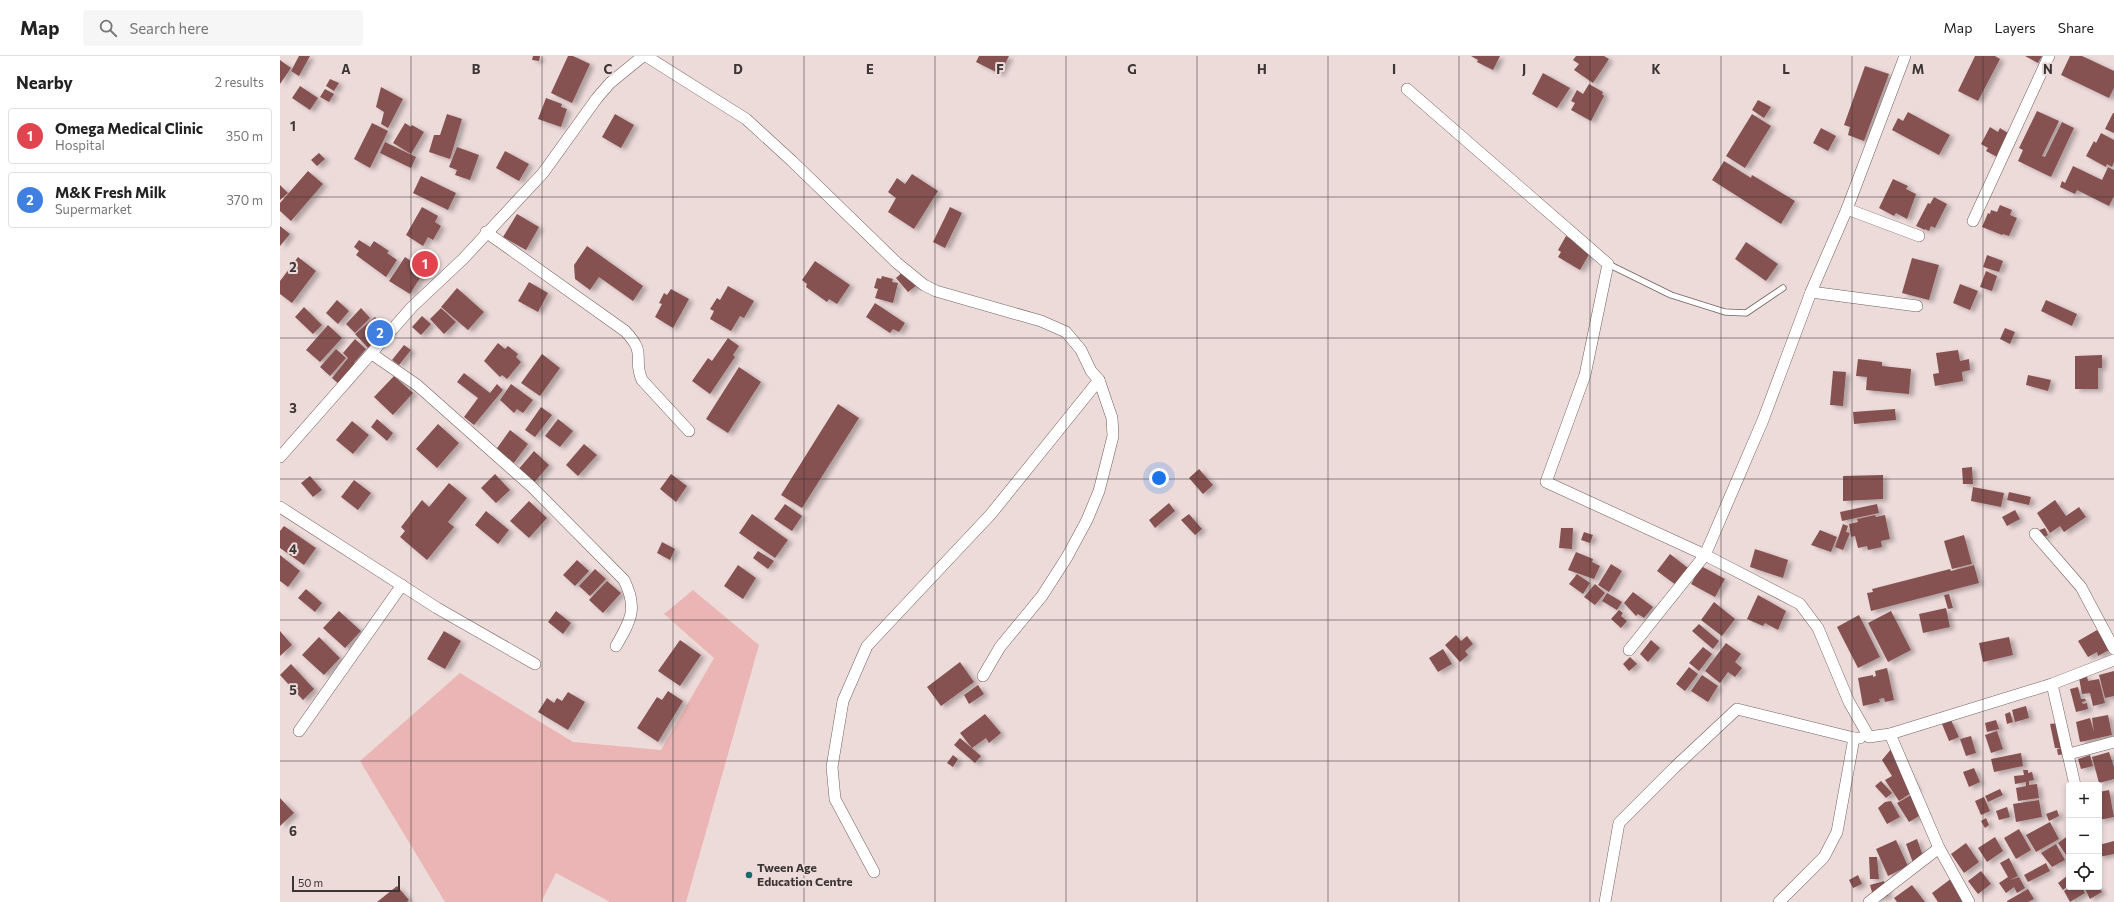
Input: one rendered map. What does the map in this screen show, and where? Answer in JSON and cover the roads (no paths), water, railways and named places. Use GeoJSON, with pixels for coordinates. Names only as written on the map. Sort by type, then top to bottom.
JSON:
{"type":"FeatureCollection","features":[{"type":"Feature","properties":{"kind":"street"},"geometry":{"type":"LineString","coordinates":[[280,458],[412,307],[464,259],[486,232],[543,173],[597,98],[610,83],[644,56],[746,120],[798,166],[897,263],[924,285],[936,291],[1041,321],[1066,332],[1081,350],[1099,380],[1112,418],[1113,436],[1099,491],[1087,520],[1067,557],[1042,596],[1000,647],[983,676]]}},
{"type":"Feature","properties":{"kind":"street"},"geometry":{"type":"LineString","coordinates":[[1629,650],[1705,555],[1763,420],[1811,292],[1847,209],[1906,56]]}},
{"type":"Feature","properties":{"kind":"street"},"geometry":{"type":"LineString","coordinates":[[1973,221],[2049,56]]}},
{"type":"Feature","properties":{"kind":"street"},"geometry":{"type":"LineString","coordinates":[[1407,89],[1608,264],[1584,375],[1546,482],[1705,555],[1800,604],[1818,628],[1849,702],[1869,737]]}},
{"type":"Feature","properties":{"kind":"street"},"geometry":{"type":"LineString","coordinates":[[1847,209],[1919,236]]}},
{"type":"Feature","properties":{"kind":"street"},"geometry":{"type":"LineString","coordinates":[[486,232],[551,281],[624,331],[635,341],[640,351],[640,374],[642,380],[689,431]]}},
{"type":"Feature","properties":{"kind":"street"},"geometry":{"type":"LineString","coordinates":[[1811,292],[1917,306]]}},
{"type":"Feature","properties":{"kind":"street"},"geometry":{"type":"LineString","coordinates":[[372,354],[417,385],[532,487],[624,580],[632,596],[633,608],[624,632],[616,646]]}},
{"type":"Feature","properties":{"kind":"street"},"geometry":{"type":"LineString","coordinates":[[874,872],[835,799],[832,767],[843,701],[867,646],[991,514],[1099,380]]}},
{"type":"Feature","properties":{"kind":"street"},"geometry":{"type":"LineString","coordinates":[[280,507],[437,608],[535,664]]}},
{"type":"Feature","properties":{"kind":"street"},"geometry":{"type":"LineString","coordinates":[[2035,534],[2081,588],[2114,649]]}},
{"type":"Feature","properties":{"kind":"street"},"geometry":{"type":"LineString","coordinates":[[299,731],[402,585]]}},
{"type":"Feature","properties":{"kind":"street"},"geometry":{"type":"LineString","coordinates":[[1605,902],[1619,823],[1675,767],[1737,709],[1854,738],[1869,737],[1890,734],[2052,684],[2114,660]]}},
{"type":"Feature","properties":{"kind":"street"},"geometry":{"type":"LineString","coordinates":[[2052,684],[2074,782]]}},
{"type":"Feature","properties":{"kind":"street"},"geometry":{"type":"LineString","coordinates":[[1890,734],[1939,848],[1969,902]]}},
{"type":"Feature","properties":{"kind":"street"},"geometry":{"type":"LineString","coordinates":[[1779,902],[1824,857],[1837,832],[1854,738]]}},
{"type":"Feature","properties":{"kind":"street"},"geometry":{"type":"LineString","coordinates":[[2069,754],[2114,742]]}},
{"type":"Feature","properties":{"kind":"street"},"geometry":{"type":"LineString","coordinates":[[1869,902],[1939,848]]}},
{"type":"Feature","properties":{"kind":"lane"},"geometry":{"type":"LineString","coordinates":[[1608,264],[1671,295],[1694,300],[1725,312],[1746,314],[1783,288]]}},
{"type":"Feature","properties":{"kind":"place","name":"Omega Medical Clinic"},"geometry":{"type":"Point","coordinates":[425,264]}},
{"type":"Feature","properties":{"kind":"place","name":"M&K Fresh Milk"},"geometry":{"type":"Point","coordinates":[380,333]}},
{"type":"Feature","properties":{"kind":"place","name":"Tween Age Education Centre"},"geometry":{"type":"Point","coordinates":[749,875]}}]}
